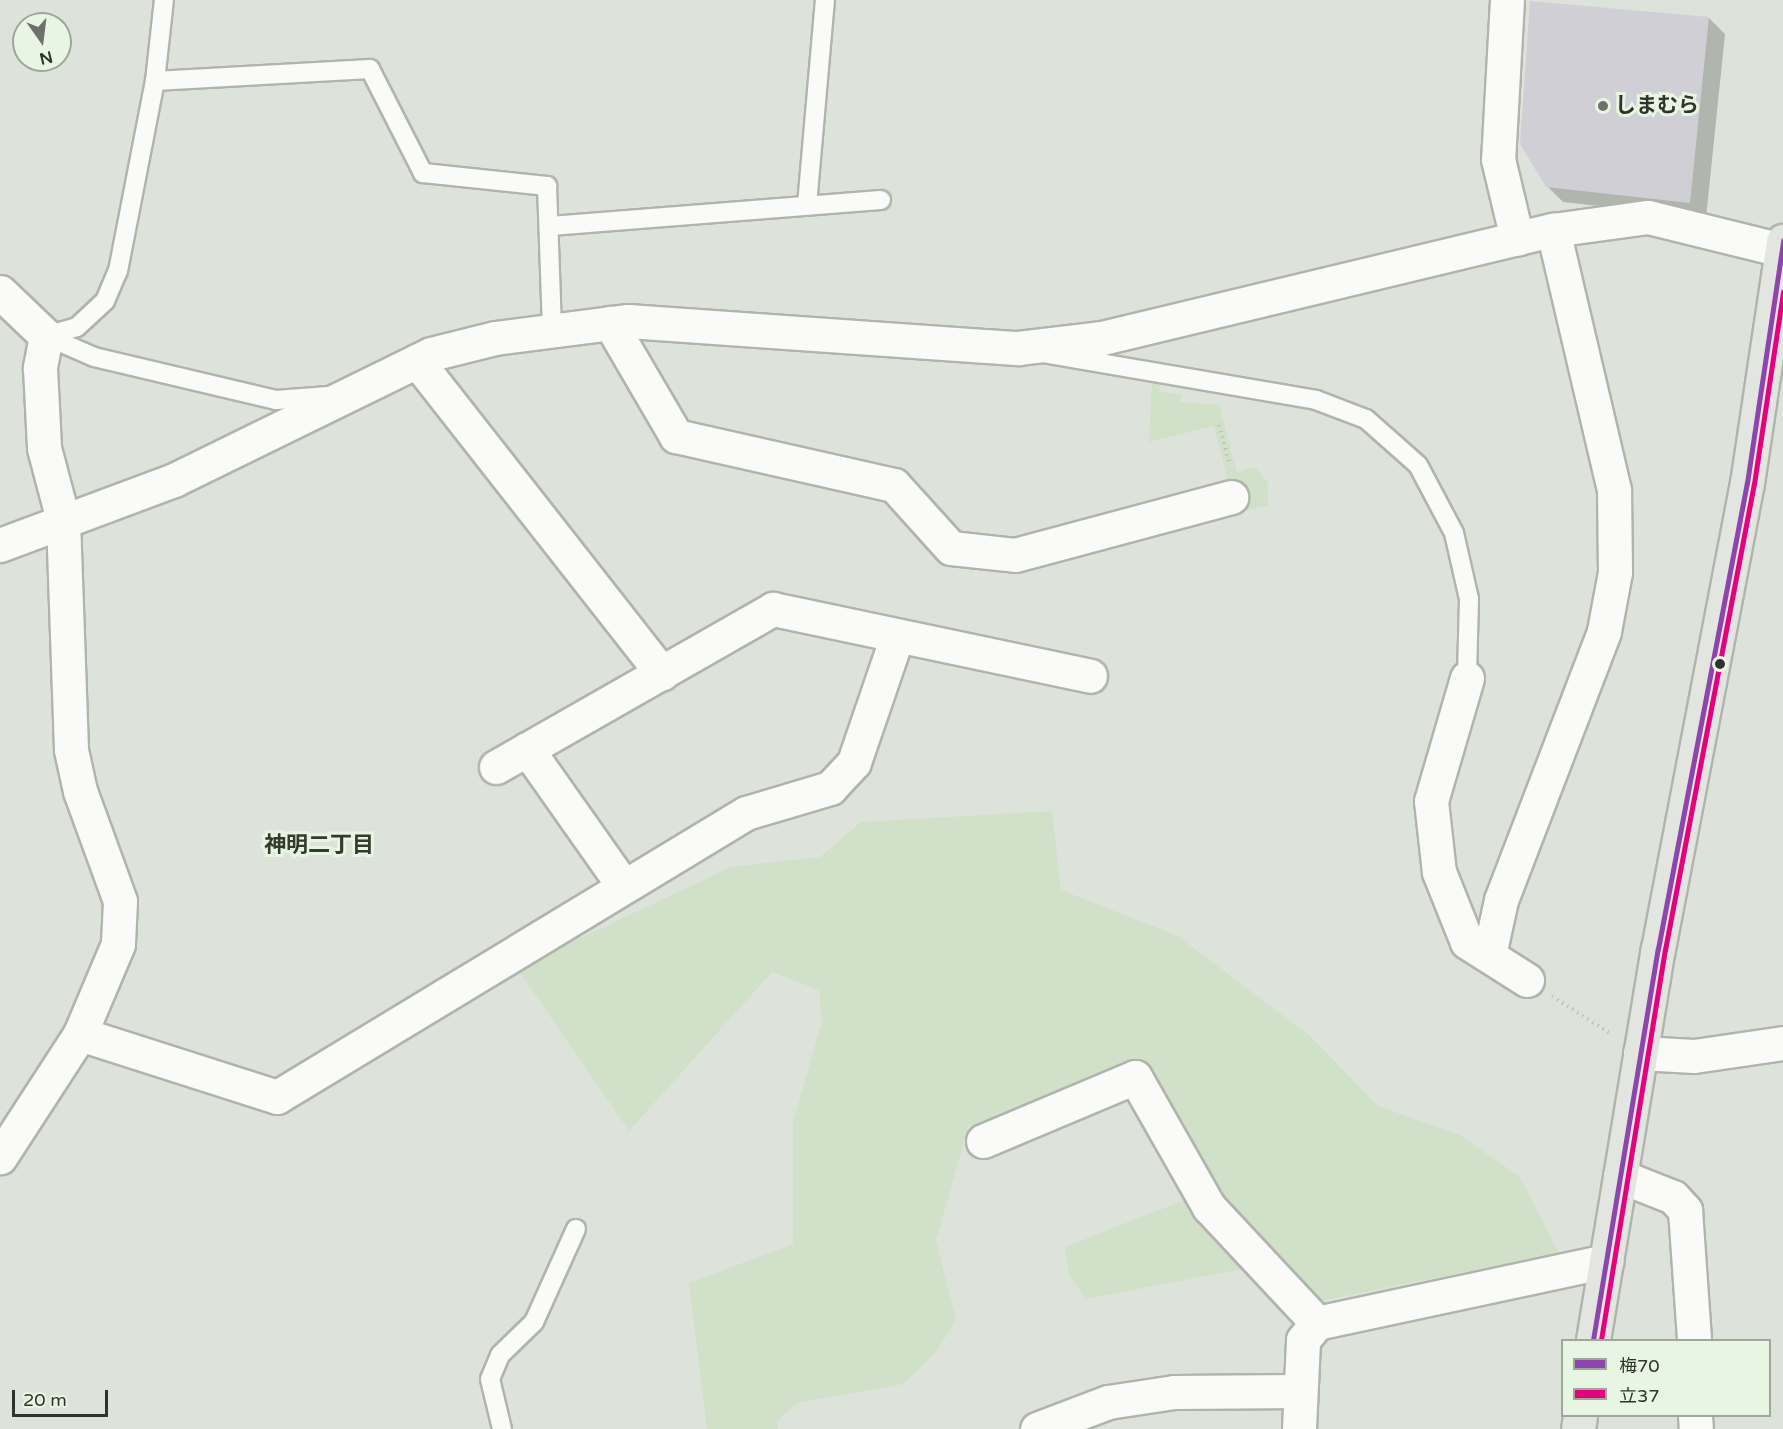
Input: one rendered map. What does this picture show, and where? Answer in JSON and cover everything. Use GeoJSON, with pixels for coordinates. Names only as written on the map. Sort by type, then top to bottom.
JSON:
{"type":"FeatureCollection","features":[{"type":"Feature","properties":{"kind":"main road"},"geometry":{"type":"LineString","coordinates":[[1593,1339],[1640,1053],[1747,483],[1782,253]]}},
{"type":"Feature","properties":{"kind":"street"},"geometry":{"type":"LineString","coordinates":[[1507,0],[1498,159],[1517,239]]}},
{"type":"Feature","properties":{"kind":"street"},"geometry":{"type":"LineString","coordinates":[[0,545],[174,480],[417,361],[495,338],[610,323],[1018,348],[1102,338],[1553,230],[1648,217],[1782,253]]}},
{"type":"Feature","properties":{"kind":"street"},"geometry":{"type":"LineString","coordinates":[[1489,955],[1501,900],[1604,631],[1615,572],[1614,490],[1553,230]]}},
{"type":"Feature","properties":{"kind":"street"},"geometry":{"type":"LineString","coordinates":[[0,292],[46,336],[40,368],[44,448],[63,520],[71,750],[80,791],[120,901],[118,944],[80,1034],[0,1157]]}},
{"type":"Feature","properties":{"kind":"street"},"geometry":{"type":"LineString","coordinates":[[610,323],[676,436],[894,485],[951,548],[1015,555],[1231,485]]}},
{"type":"Feature","properties":{"kind":"street"},"geometry":{"type":"LineString","coordinates":[[417,361],[662,673]]}},
{"type":"Feature","properties":{"kind":"street"},"geometry":{"type":"LineString","coordinates":[[496,767],[773,609],[896,639],[1090,676]]}},
{"type":"Feature","properties":{"kind":"street"},"geometry":{"type":"LineString","coordinates":[[80,1034],[277,1097],[623,885],[746,813],[830,788],[854,762],[896,639]]}},
{"type":"Feature","properties":{"kind":"street"},"geometry":{"type":"LineString","coordinates":[[1467,678],[1431,801],[1438,872],[1467,942],[1527,980]]}},
{"type":"Feature","properties":{"kind":"street"},"geometry":{"type":"LineString","coordinates":[[527,749],[623,885]]}},
{"type":"Feature","properties":{"kind":"street"},"geometry":{"type":"LineString","coordinates":[[1640,1053],[1694,1056],[1783,1043]]}},
{"type":"Feature","properties":{"kind":"street"},"geometry":{"type":"LineString","coordinates":[[983,1141],[1135,1077],[1209,1207],[1317,1323]]}},
{"type":"Feature","properties":{"kind":"street"},"geometry":{"type":"LineString","coordinates":[[1620,1176],[1673,1197],[1685,1210],[1694,1339]]}},
{"type":"Feature","properties":{"kind":"street"},"geometry":{"type":"LineString","coordinates":[[1299,1429],[1303,1340],[1317,1323],[1606,1261]]}},
{"type":"Feature","properties":{"kind":"street"},"geometry":{"type":"LineString","coordinates":[[1037,1429],[1108,1402],[1174,1392],[1299,1391]]}},
{"type":"Feature","properties":{"kind":"lane"},"geometry":{"type":"LineString","coordinates":[[46,336],[77,327],[105,301],[118,271],[155,81],[164,0]]}},
{"type":"Feature","properties":{"kind":"lane"},"geometry":{"type":"LineString","coordinates":[[807,205],[825,0]]}},
{"type":"Feature","properties":{"kind":"lane"},"geometry":{"type":"LineString","coordinates":[[155,81],[370,69],[423,173],[547,186],[552,330]]}},
{"type":"Feature","properties":{"kind":"lane"},"geometry":{"type":"LineString","coordinates":[[550,226],[881,200]]}},
{"type":"Feature","properties":{"kind":"lane"},"geometry":{"type":"LineString","coordinates":[[46,336],[94,357],[276,400],[353,394]]}},
{"type":"Feature","properties":{"kind":"lane"},"geometry":{"type":"LineString","coordinates":[[1018,348],[1316,400],[1366,419],[1418,465],[1454,533],[1469,599],[1467,678]]}},
{"type":"Feature","properties":{"kind":"lane"},"geometry":{"type":"LineString","coordinates":[[502,1429],[490,1379],[500,1355],[534,1322],[576,1230]]}},
{"type":"Feature","properties":{"kind":"path"},"geometry":{"type":"LineString","coordinates":[[1219,425],[1231,485]]}},
{"type":"Feature","properties":{"kind":"path"},"geometry":{"type":"LineString","coordinates":[[1527,980],[1640,1053]]}},
{"type":"Feature","properties":{"kind":"green space"},"geometry":{"type":"Polygon","coordinates":[[[1152,379],[1160,380],[1159,392],[1181,394],[1180,402],[1219,405],[1237,472],[1255,467],[1268,483],[1268,505],[1236,513],[1214,426],[1149,442],[1152,379]]]}},
{"type":"Feature","properties":{"kind":"green space"},"geometry":{"type":"Polygon","coordinates":[[[1052,811],[1061,890],[1178,936],[1310,1036],[1378,1106],[1460,1135],[1520,1177],[1559,1253],[1315,1302],[1278,1262],[1086,1299],[1069,1275],[1065,1247],[1215,1188],[1136,1064],[968,1127],[936,1241],[956,1320],[936,1352],[903,1384],[797,1403],[777,1421],[778,1429],[707,1429],[689,1283],[793,1244],[793,1122],[822,1021],[819,990],[772,972],[629,1131],[517,968],[731,867],[820,857],[861,822],[1052,811]]]}},
{"type":"Feature","properties":{"kind":"building"},"geometry":{"type":"Polygon","coordinates":[[[1530,1],[1709,17],[1690,203],[1546,187],[1520,144],[1530,1]]]}},
{"type":"Feature","properties":{"kind":"transit line","name":"梅70"},"geometry":{"type":"LineString","coordinates":[[1593,1339],[1658,949],[1747,483],[1783,241]]}},
{"type":"Feature","properties":{"kind":"transit line","name":"立37"},"geometry":{"type":"LineString","coordinates":[[1601,1339],[1665,950],[1754,484],[1783,292]]}},
{"type":"Feature","properties":{"kind":"place","name":"しまむら"},"geometry":{"type":"Point","coordinates":[1603,106]}},
{"type":"Feature","properties":{"kind":"district","name":"神明二丁目"},"geometry":{"type":"Point","coordinates":[319,846]}}]}
